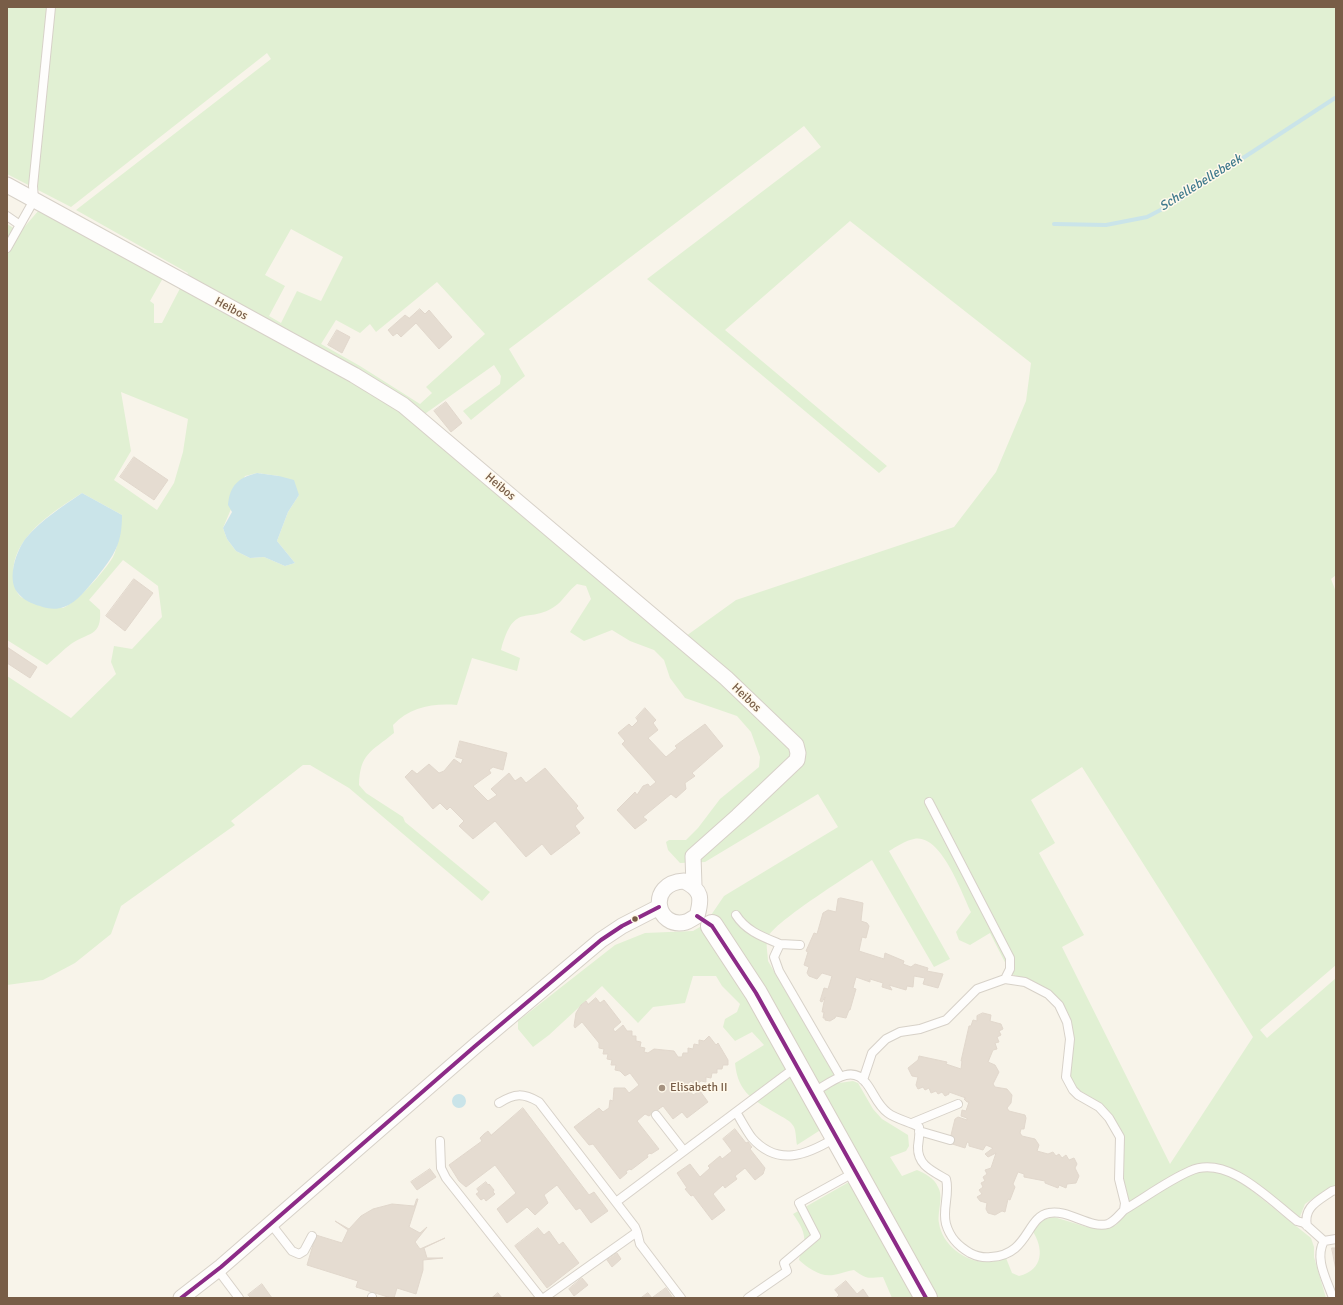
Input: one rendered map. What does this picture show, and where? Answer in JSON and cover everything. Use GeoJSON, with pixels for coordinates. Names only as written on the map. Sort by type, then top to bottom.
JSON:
{"type":"FeatureCollection","features":[{"type":"Feature","properties":{"kind":"street","name":"Heibos"},"geometry":{"type":"LineString","coordinates":[[7,185],[354,375],[403,405],[726,678],[796,745],[798,753],[797,760],[693,856],[694,886]]}},
{"type":"Feature","properties":{"kind":"street"},"geometry":{"type":"LineString","coordinates":[[705,921],[670,921],[662,914],[659,907],[659,897],[664,888],[674,882],[684,881],[694,886],[699,895],[705,921],[756,993],[926,1298]]}},
{"type":"Feature","properties":{"kind":"street"},"geometry":{"type":"LineString","coordinates":[[181,1298],[218,1270],[601,940],[622,926],[659,907]]}},
{"type":"Feature","properties":{"kind":"lane"},"geometry":{"type":"LineString","coordinates":[[7,248],[34,200],[33,186],[51,7]]}},
{"type":"Feature","properties":{"kind":"lane"},"geometry":{"type":"LineString","coordinates":[[7,216],[20,225]]}},
{"type":"Feature","properties":{"kind":"lane"},"geometry":{"type":"LineString","coordinates":[[929,802],[1010,958],[1010,969],[1005,979]]}},
{"type":"Feature","properties":{"kind":"lane"},"geometry":{"type":"LineString","coordinates":[[736,915],[741,924],[758,934],[780,944],[800,946]]}},
{"type":"Feature","properties":{"kind":"lane"},"geometry":{"type":"LineString","coordinates":[[780,944],[774,957],[778,971],[840,1076]]}},
{"type":"Feature","properties":{"kind":"lane"},"geometry":{"type":"LineString","coordinates":[[864,1080],[872,1053],[886,1039],[900,1032],[920,1029],[946,1020],[977,988],[1005,979],[1025,982],[1048,994],[1059,1005],[1067,1022],[1070,1039],[1066,1077],[1073,1090],[1078,1095],[1099,1107],[1109,1118],[1120,1137],[1119,1179],[1125,1203],[1124,1210]]}},
{"type":"Feature","properties":{"kind":"lane"},"geometry":{"type":"LineString","coordinates":[[616,1202],[796,1066]]}},
{"type":"Feature","properties":{"kind":"lane"},"geometry":{"type":"LineString","coordinates":[[812,1094],[840,1076],[852,1074],[864,1080],[874,1097],[889,1114],[919,1127],[918,1147],[920,1159],[927,1169],[946,1179],[948,1188],[944,1214],[950,1236],[960,1247],[973,1254],[986,1258],[1000,1256],[1012,1250],[1023,1240],[1036,1219],[1048,1213],[1065,1213],[1097,1224],[1107,1224],[1115,1219],[1124,1210],[1190,1171],[1206,1167],[1228,1170],[1240,1177],[1297,1221],[1307,1226],[1324,1241]]}},
{"type":"Feature","properties":{"kind":"lane"},"geometry":{"type":"LineString","coordinates":[[499,1103],[510,1096],[516,1095],[528,1096],[539,1102],[635,1227],[640,1244],[681,1298]]}},
{"type":"Feature","properties":{"kind":"lane"},"geometry":{"type":"LineString","coordinates":[[912,1123],[958,1104]]}},
{"type":"Feature","properties":{"kind":"lane"},"geometry":{"type":"LineString","coordinates":[[736,1112],[752,1138],[763,1148],[774,1154],[790,1157],[807,1151],[836,1137]]}},
{"type":"Feature","properties":{"kind":"lane"},"geometry":{"type":"LineString","coordinates":[[656,1115],[684,1151]]}},
{"type":"Feature","properties":{"kind":"lane"},"geometry":{"type":"LineString","coordinates":[[920,1131],[950,1140]]}},
{"type":"Feature","properties":{"kind":"lane"},"geometry":{"type":"LineString","coordinates":[[440,1141],[441,1168],[446,1178],[541,1298]]}},
{"type":"Feature","properties":{"kind":"lane"},"geometry":{"type":"LineString","coordinates":[[748,1298],[787,1271],[784,1263],[816,1236],[799,1203],[855,1172]]}},
{"type":"Feature","properties":{"kind":"lane"},"geometry":{"type":"LineString","coordinates":[[1307,1226],[1306,1219],[1309,1208],[1332,1191],[1336,1190]]}},
{"type":"Feature","properties":{"kind":"lane"},"geometry":{"type":"LineString","coordinates":[[271,1224],[292,1251],[299,1254],[304,1251],[312,1236]]}},
{"type":"Feature","properties":{"kind":"lane"},"geometry":{"type":"LineString","coordinates":[[544,1298],[637,1232]]}},
{"type":"Feature","properties":{"kind":"lane"},"geometry":{"type":"LineString","coordinates":[[1324,1241],[1336,1239]]}},
{"type":"Feature","properties":{"kind":"lane"},"geometry":{"type":"LineString","coordinates":[[1324,1241],[1320,1248],[1319,1260],[1333,1298]]}},
{"type":"Feature","properties":{"kind":"lane"},"geometry":{"type":"LineString","coordinates":[[218,1270],[239,1298]]}},
{"type":"Feature","properties":{"kind":"green space"},"geometry":{"type":"Polygon","coordinates":[[[7,7],[1336,7],[1336,575],[1331,579],[1336,592],[1336,965],[1260,1030],[1267,1038],[1336,978],[1336,1188],[1315,1197],[1305,1204],[1299,1219],[1267,1192],[1243,1176],[1218,1166],[1204,1164],[1129,1204],[1123,1183],[1118,1127],[1078,1092],[1068,1074],[1072,1050],[1060,1003],[1052,992],[1031,981],[1011,974],[990,933],[970,945],[959,940],[956,932],[971,912],[956,879],[942,855],[933,845],[924,840],[914,839],[889,851],[950,959],[934,967],[872,860],[784,920],[773,930],[767,939],[768,961],[839,1083],[853,1081],[858,1083],[873,1109],[882,1119],[908,1135],[909,1146],[906,1151],[890,1157],[902,1176],[917,1170],[927,1175],[934,1181],[940,1191],[939,1223],[941,1231],[945,1239],[956,1251],[964,1256],[980,1262],[992,1262],[1006,1258],[1012,1273],[1019,1276],[1033,1269],[1037,1264],[1040,1251],[1039,1244],[1032,1230],[1041,1220],[1054,1217],[1087,1227],[1106,1229],[1116,1225],[1129,1210],[1193,1172],[1210,1169],[1236,1178],[1311,1238],[1314,1247],[1314,1257],[1326,1298],[892,1298],[883,1277],[868,1278],[854,1270],[833,1275],[823,1275],[810,1269],[799,1260],[804,1245],[804,1236],[800,1225],[793,1214],[849,1182],[822,1129],[797,1145],[793,1125],[755,1100],[744,1089],[737,1074],[735,1063],[764,1045],[752,1032],[735,1041],[723,1027],[725,1019],[737,1012],[740,1004],[722,986],[716,976],[693,976],[685,1003],[653,1007],[638,1023],[602,986],[549,1035],[533,1047],[518,1029],[518,1021],[615,945],[645,933],[693,931],[705,924],[724,896],[838,827],[818,794],[705,862],[680,863],[668,850],[666,842],[669,840],[686,840],[698,828],[720,799],[759,767],[760,757],[751,732],[737,716],[685,698],[670,678],[664,660],[654,650],[630,641],[612,630],[584,641],[570,632],[591,599],[586,586],[577,584],[558,604],[539,614],[524,616],[512,624],[506,634],[501,650],[520,658],[517,671],[472,658],[457,705],[431,706],[414,710],[407,714],[393,725],[394,733],[373,749],[364,759],[359,785],[366,793],[403,817],[405,822],[490,892],[482,901],[349,788],[310,765],[303,765],[231,821],[235,825],[121,906],[111,934],[75,963],[43,980],[7,985],[7,676],[71,718],[116,674],[111,662],[114,646],[132,649],[162,617],[158,586],[123,560],[89,600],[100,610],[99,625],[93,633],[71,644],[47,665],[7,640],[7,224],[20,232],[39,210],[163,278],[150,301],[154,304],[154,323],[162,323],[188,273],[76,210],[271,59],[267,53],[71,207],[7,174],[7,7]],[[804,126],[509,349],[525,376],[471,420],[463,411],[500,384],[501,376],[494,365],[419,418],[686,636],[736,600],[954,527],[996,472],[1026,401],[1031,363],[850,221],[725,330],[887,466],[879,473],[647,279],[821,147],[804,126]],[[291,229],[265,275],[285,286],[269,316],[281,323],[297,291],[321,301],[343,257],[291,229]],[[437,282],[376,332],[370,324],[360,333],[336,320],[321,344],[360,366],[420,404],[432,393],[426,387],[485,334],[437,282]],[[121,392],[131,451],[114,480],[157,510],[174,483],[183,452],[188,419],[121,392]],[[257,473],[245,476],[223,528],[227,539],[236,551],[250,558],[264,557],[285,566],[295,563],[277,541],[288,512],[299,495],[279,476],[257,473]],[[82,493],[58,509],[35,528],[25,539],[18,552],[14,565],[14,580],[15,587],[21,597],[63,608],[76,599],[90,586],[113,557],[118,543],[122,515],[82,493]],[[1082,767],[1031,800],[1055,843],[1039,853],[1084,935],[1062,947],[1170,1164],[1253,1037],[1082,767]]]}},
{"type":"Feature","properties":{"kind":"water"},"geometry":{"type":"Polygon","coordinates":[[[257,473],[294,480],[299,495],[288,512],[277,541],[295,563],[285,566],[264,557],[250,558],[236,551],[227,539],[223,528],[232,512],[228,505],[233,487],[245,477],[257,473]]]}},
{"type":"Feature","properties":{"kind":"water"},"geometry":{"type":"Polygon","coordinates":[[[82,493],[122,515],[121,534],[113,555],[97,577],[74,602],[69,605],[58,609],[52,609],[31,603],[19,595],[14,586],[14,565],[22,543],[38,525],[82,493]]]}},
{"type":"Feature","properties":{"kind":"water"},"geometry":{"type":"Polygon","coordinates":[[[456,1094],[462,1094],[466,1098],[466,1104],[462,1108],[456,1108],[452,1104],[452,1098],[456,1094]]]}},
{"type":"Feature","properties":{"kind":"building"},"geometry":{"type":"Polygon","coordinates":[[[420,309],[425,314],[429,310],[452,337],[439,349],[416,323],[401,337],[397,333],[393,336],[388,330],[405,315],[409,318],[420,309]]]}},
{"type":"Feature","properties":{"kind":"building"},"geometry":{"type":"Polygon","coordinates":[[[337,330],[350,337],[342,353],[328,345],[337,330]]]}},
{"type":"Feature","properties":{"kind":"building"},"geometry":{"type":"Polygon","coordinates":[[[446,402],[462,423],[451,432],[434,411],[446,402]]]}},
{"type":"Feature","properties":{"kind":"building"},"geometry":{"type":"Polygon","coordinates":[[[134,457],[168,480],[154,500],[120,477],[134,457]]]}},
{"type":"Feature","properties":{"kind":"building"},"geometry":{"type":"Polygon","coordinates":[[[134,579],[153,593],[125,631],[106,616],[134,579]]]}},
{"type":"Feature","properties":{"kind":"building"},"geometry":{"type":"Polygon","coordinates":[[[7,647],[37,667],[30,678],[7,663],[7,647]]]}},
{"type":"Feature","properties":{"kind":"building"},"geometry":{"type":"Polygon","coordinates":[[[645,708],[656,720],[653,723],[658,730],[648,738],[666,757],[677,748],[675,746],[705,724],[723,746],[692,773],[695,776],[685,783],[686,789],[676,798],[671,794],[643,817],[647,820],[635,829],[617,810],[635,792],[637,795],[643,786],[648,784],[650,787],[656,782],[622,744],[625,741],[618,733],[629,724],[632,727],[638,721],[636,718],[645,708]]]}},
{"type":"Feature","properties":{"kind":"building"},"geometry":{"type":"Polygon","coordinates":[[[460,741],[507,753],[503,770],[493,767],[489,770],[491,773],[473,786],[488,801],[497,795],[491,789],[509,773],[515,781],[521,777],[526,783],[545,768],[578,806],[576,808],[584,818],[575,826],[580,833],[551,855],[542,844],[526,857],[495,821],[473,839],[459,826],[464,821],[450,807],[447,810],[440,803],[433,809],[405,777],[412,770],[417,774],[429,764],[439,773],[444,771],[454,759],[461,764],[463,759],[456,757],[460,741]]]}},
{"type":"Feature","properties":{"kind":"building"},"geometry":{"type":"Polygon","coordinates":[[[841,898],[863,903],[861,921],[867,923],[869,926],[866,938],[862,937],[859,951],[884,959],[885,953],[904,961],[903,964],[911,967],[915,964],[928,968],[927,971],[943,974],[938,988],[923,984],[925,978],[914,976],[913,987],[907,986],[906,990],[889,985],[892,990],[882,987],[883,983],[870,979],[870,982],[856,977],[853,988],[856,989],[846,1018],[836,1016],[830,1021],[825,1020],[825,1018],[823,1018],[824,1012],[822,1012],[825,997],[822,1002],[820,1001],[824,988],[828,989],[832,976],[822,973],[817,979],[809,976],[807,973],[809,967],[804,965],[808,952],[806,951],[814,933],[817,934],[823,913],[828,910],[836,912],[838,899],[841,898]]]}},
{"type":"Feature","properties":{"kind":"building","name":"Elisabeth II"},"geometry":{"type":"Polygon","coordinates":[[[596,998],[600,1003],[604,1000],[621,1022],[613,1029],[615,1032],[623,1025],[627,1031],[632,1031],[632,1036],[636,1036],[636,1041],[641,1042],[640,1047],[645,1048],[644,1052],[648,1053],[654,1049],[674,1051],[678,1057],[682,1057],[683,1053],[688,1053],[688,1048],[693,1049],[694,1044],[699,1045],[699,1040],[704,1041],[709,1036],[716,1045],[718,1043],[728,1060],[728,1065],[723,1065],[722,1069],[717,1069],[717,1073],[712,1073],[711,1078],[706,1077],[706,1082],[701,1081],[695,1086],[691,1081],[686,1085],[693,1095],[700,1091],[708,1102],[687,1118],[682,1112],[673,1119],[663,1106],[649,1116],[645,1114],[637,1121],[659,1149],[647,1155],[648,1157],[631,1170],[626,1171],[627,1173],[620,1179],[593,1144],[589,1145],[574,1127],[599,1108],[603,1112],[609,1108],[610,1100],[613,1101],[614,1088],[625,1088],[629,1093],[639,1085],[630,1073],[625,1076],[620,1071],[615,1070],[616,1065],[611,1065],[612,1060],[607,1059],[608,1054],[603,1054],[604,1049],[599,1048],[599,1043],[582,1022],[575,1028],[574,1026],[576,1013],[581,1005],[586,1001],[588,1004],[596,998]]]}},
{"type":"Feature","properties":{"kind":"building"},"geometry":{"type":"Polygon","coordinates":[[[983,1013],[991,1015],[990,1021],[1001,1024],[1003,1029],[999,1031],[1001,1035],[997,1037],[999,1042],[995,1043],[997,1049],[993,1050],[988,1062],[995,1065],[999,1072],[993,1084],[995,1087],[1007,1089],[1012,1095],[1011,1103],[1007,1108],[1009,1111],[1025,1115],[1026,1118],[1024,1129],[1021,1129],[1020,1133],[1022,1136],[1035,1139],[1039,1145],[1037,1151],[1048,1154],[1053,1152],[1056,1156],[1059,1154],[1062,1158],[1066,1155],[1069,1160],[1074,1158],[1077,1164],[1075,1168],[1079,1176],[1076,1183],[1067,1184],[1066,1188],[1059,1185],[1058,1188],[1045,1183],[1045,1181],[1024,1177],[1024,1174],[1018,1172],[1013,1184],[1015,1187],[1010,1200],[1008,1199],[1005,1212],[1002,1211],[995,1215],[988,1213],[986,1209],[987,1203],[980,1201],[977,1197],[982,1194],[979,1190],[983,1187],[981,1183],[985,1181],[983,1177],[987,1174],[985,1170],[991,1168],[996,1153],[988,1157],[985,1154],[993,1148],[986,1145],[983,1150],[969,1146],[969,1143],[967,1142],[965,1148],[949,1143],[955,1119],[958,1117],[967,1120],[967,1118],[961,1116],[962,1110],[966,1111],[969,1102],[964,1099],[966,1098],[949,1092],[949,1094],[945,1096],[942,1092],[938,1094],[936,1091],[931,1093],[929,1088],[925,1090],[923,1087],[918,1089],[916,1085],[918,1077],[912,1076],[908,1068],[918,1060],[919,1056],[947,1062],[946,1064],[961,1069],[961,1061],[969,1026],[971,1026],[973,1020],[977,1021],[977,1016],[983,1013]]]}},
{"type":"Feature","properties":{"kind":"building"},"geometry":{"type":"Polygon","coordinates":[[[523,1108],[589,1195],[594,1192],[608,1211],[591,1223],[580,1208],[576,1210],[557,1185],[544,1195],[548,1203],[535,1215],[527,1207],[507,1223],[497,1209],[516,1193],[495,1165],[466,1187],[459,1181],[449,1165],[482,1141],[480,1138],[484,1134],[488,1131],[491,1135],[523,1108]]]}},
{"type":"Feature","properties":{"kind":"building"},"geometry":{"type":"Polygon","coordinates":[[[735,1129],[746,1143],[748,1142],[752,1147],[750,1149],[765,1168],[763,1174],[755,1180],[745,1168],[735,1176],[737,1179],[725,1188],[723,1185],[713,1194],[725,1210],[712,1220],[693,1195],[691,1196],[685,1189],[687,1188],[677,1173],[690,1164],[700,1177],[710,1168],[708,1166],[720,1156],[722,1159],[732,1151],[723,1139],[735,1129]]]}},
{"type":"Feature","properties":{"kind":"building"},"geometry":{"type":"Polygon","coordinates":[[[430,1169],[436,1177],[417,1190],[411,1182],[430,1169]]]}},
{"type":"Feature","properties":{"kind":"building"},"geometry":{"type":"Polygon","coordinates":[[[486,1182],[494,1190],[493,1192],[495,1194],[486,1201],[484,1198],[481,1200],[476,1194],[479,1192],[477,1189],[486,1182]]]}},
{"type":"Feature","properties":{"kind":"building"},"geometry":{"type":"Polygon","coordinates":[[[417,1199],[409,1227],[420,1233],[427,1227],[415,1242],[420,1249],[445,1238],[424,1248],[427,1258],[443,1258],[423,1260],[423,1270],[416,1294],[397,1288],[394,1298],[391,1298],[356,1287],[358,1281],[307,1265],[316,1235],[342,1243],[348,1230],[335,1221],[349,1229],[361,1216],[373,1209],[392,1204],[414,1206],[417,1199]]]}},
{"type":"Feature","properties":{"kind":"building"},"geometry":{"type":"Polygon","coordinates":[[[538,1228],[544,1235],[549,1231],[559,1245],[563,1242],[579,1263],[547,1288],[515,1246],[538,1228]]]}},
{"type":"Feature","properties":{"kind":"building"},"geometry":{"type":"Polygon","coordinates":[[[1332,1248],[1336,1248],[1336,1270],[1332,1248]]]}},
{"type":"Feature","properties":{"kind":"building"},"geometry":{"type":"Polygon","coordinates":[[[617,1253],[621,1259],[612,1267],[607,1260],[617,1253]]]}},
{"type":"Feature","properties":{"kind":"building"},"geometry":{"type":"Polygon","coordinates":[[[582,1278],[588,1285],[574,1296],[569,1289],[582,1278]]]}},
{"type":"Feature","properties":{"kind":"building"},"geometry":{"type":"Polygon","coordinates":[[[846,1281],[857,1294],[863,1289],[869,1298],[836,1298],[839,1295],[835,1290],[846,1281]]]}},
{"type":"Feature","properties":{"kind":"building"},"geometry":{"type":"Polygon","coordinates":[[[262,1284],[272,1298],[251,1298],[248,1295],[262,1284]]]}},
{"type":"Feature","properties":{"kind":"building"},"geometry":{"type":"Polygon","coordinates":[[[666,1288],[673,1298],[652,1298],[666,1288]]]}},
{"type":"Feature","properties":{"kind":"building"},"geometry":{"type":"Polygon","coordinates":[[[498,1293],[502,1298],[492,1298],[498,1293]]]}},
{"type":"Feature","properties":{"kind":"building"},"geometry":{"type":"Polygon","coordinates":[[[648,1293],[652,1298],[641,1298],[648,1293]]]}},
{"type":"Feature","properties":{"kind":"waterway","name":"Schellebellebeek"},"geometry":{"type":"LineString","coordinates":[[1054,224],[1106,225],[1147,217],[1174,203],[1335,98]]}},
{"type":"Feature","properties":{"kind":"transit line"},"geometry":{"type":"LineString","coordinates":[[181,1298],[221,1267],[474,1047],[601,940],[622,926],[659,907]]}},
{"type":"Feature","properties":{"kind":"transit line"},"geometry":{"type":"LineString","coordinates":[[697,916],[712,926],[756,993],[926,1298]]}},
{"type":"Feature","properties":{"kind":"place","name":"Elisabeth II"},"geometry":{"type":"Point","coordinates":[662,1088]}}]}
